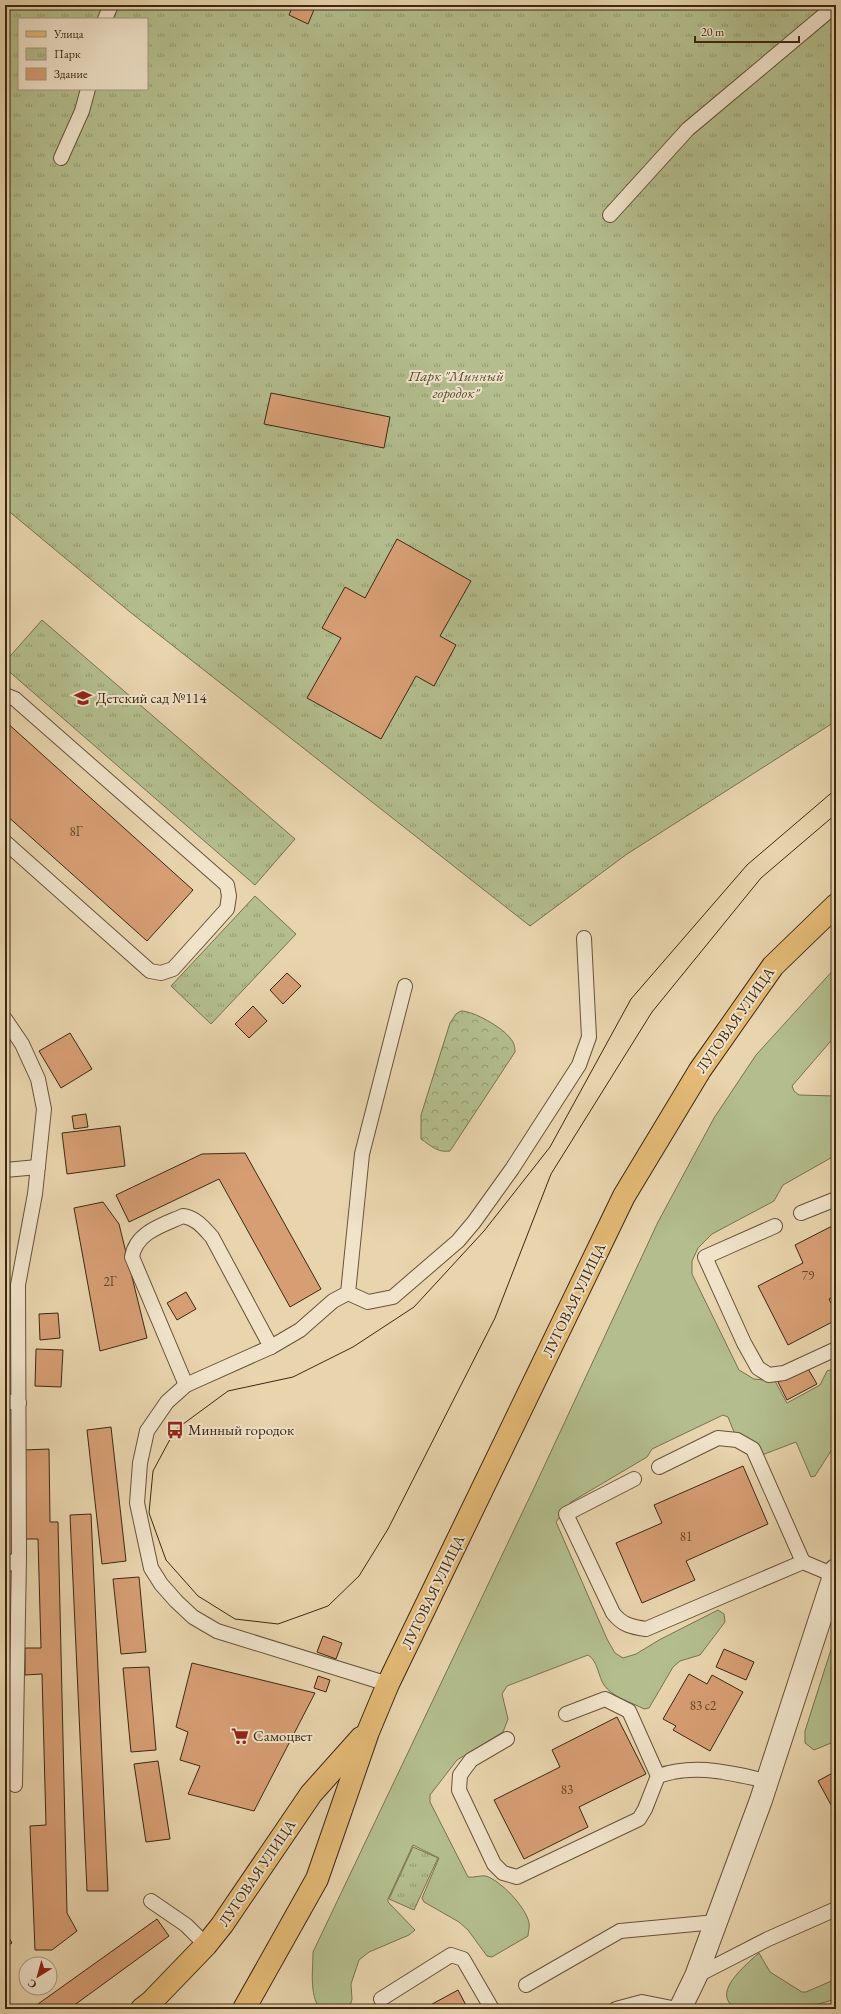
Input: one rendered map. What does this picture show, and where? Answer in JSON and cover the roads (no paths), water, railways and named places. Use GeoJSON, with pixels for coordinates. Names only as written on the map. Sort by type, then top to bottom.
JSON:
{"type":"FeatureCollection","features":[{"type":"Feature","properties":{"kind":"main road","name":"ЛУГОВАЯ УЛИЦА"},"geometry":{"type":"LineString","coordinates":[[244,2009],[316,1879],[368,1732],[388,1684],[624,1196],[700,1070],[773,966],[836,904]]}},
{"type":"Feature","properties":{"kind":"main road","name":"ЛУГОВАЯ УЛИЦА"},"geometry":{"type":"LineString","coordinates":[[142,2009],[151,2002],[206,1945],[222,1925],[310,1794],[368,1732]]}},
{"type":"Feature","properties":{"kind":"street"},"geometry":{"type":"LineString","coordinates":[[679,2009],[696,1976],[767,1781],[835,1573]]}},
{"type":"Feature","properties":{"kind":"lane"},"geometry":{"type":"LineString","coordinates":[[106,18],[110,5]]}},
{"type":"Feature","properties":{"kind":"lane"},"geometry":{"type":"LineString","coordinates":[[610,215],[688,129],[836,5]]}},
{"type":"Feature","properties":{"kind":"lane"},"geometry":{"type":"LineString","coordinates":[[61,158],[82,110],[88,90]]}},
{"type":"Feature","properties":{"kind":"lane"},"geometry":{"type":"LineString","coordinates":[[5,695],[15,699],[227,885],[229,896],[227,908],[173,969],[160,973],[150,971],[5,842]]}},
{"type":"Feature","properties":{"kind":"lane"},"geometry":{"type":"LineString","coordinates":[[348,1293],[368,1302],[378,1301],[393,1297],[409,1285],[458,1241],[474,1222],[512,1169],[579,1065],[584,1054],[589,1037],[584,938]]}},
{"type":"Feature","properties":{"kind":"lane"},"geometry":{"type":"LineString","coordinates":[[348,1293],[362,1154],[405,986]]}},
{"type":"Feature","properties":{"kind":"lane"},"geometry":{"type":"LineString","coordinates":[[5,1018],[22,1044],[38,1079],[44,1109],[38,1167],[12,1285],[19,1403],[19,1558],[15,1785]]}},
{"type":"Feature","properties":{"kind":"lane"},"geometry":{"type":"LineString","coordinates":[[5,1170],[38,1167]]}},
{"type":"Feature","properties":{"kind":"lane"},"geometry":{"type":"LineString","coordinates":[[801,1213],[836,1199]]}},
{"type":"Feature","properties":{"kind":"lane"},"geometry":{"type":"LineString","coordinates":[[186,1386],[132,1257],[135,1245],[144,1235],[183,1216],[189,1216],[200,1223],[212,1237],[271,1347]]}},
{"type":"Feature","properties":{"kind":"lane"},"geometry":{"type":"LineString","coordinates":[[775,1226],[705,1257],[744,1343],[758,1368],[769,1375],[784,1373],[836,1349]]}},
{"type":"Feature","properties":{"kind":"lane"},"geometry":{"type":"LineString","coordinates":[[348,1293],[333,1301],[300,1330],[271,1347],[186,1386],[167,1402],[148,1431],[140,1463],[137,1503],[151,1568],[161,1584],[176,1601],[193,1616],[218,1631],[388,1684]]}},
{"type":"Feature","properties":{"kind":"lane"},"geometry":{"type":"LineString","coordinates":[[5,1401],[19,1403]]}},
{"type":"Feature","properties":{"kind":"lane"},"geometry":{"type":"LineString","coordinates":[[659,1467],[718,1438],[737,1440],[753,1449],[803,1562]]}},
{"type":"Feature","properties":{"kind":"lane"},"geometry":{"type":"LineString","coordinates":[[634,1479],[566,1514],[613,1613],[619,1621],[631,1627],[646,1629],[803,1562],[835,1573]]}},
{"type":"Feature","properties":{"kind":"lane"},"geometry":{"type":"LineString","coordinates":[[5,1566],[19,1558]]}},
{"type":"Feature","properties":{"kind":"lane"},"geometry":{"type":"LineString","coordinates":[[507,1739],[471,1760],[460,1775],[459,1790],[494,1864],[503,1874],[517,1877],[639,1819],[645,1809],[658,1776],[630,1711],[605,1699],[566,1714]]}},
{"type":"Feature","properties":{"kind":"lane"},"geometry":{"type":"LineString","coordinates":[[658,1776],[675,1770],[696,1769],[719,1771],[767,1781]]}},
{"type":"Feature","properties":{"kind":"lane"},"geometry":{"type":"LineString","coordinates":[[151,1901],[186,1925],[206,1945]]}},
{"type":"Feature","properties":{"kind":"lane"},"geometry":{"type":"LineString","coordinates":[[696,1976],[768,1939],[836,1909]]}},
{"type":"Feature","properties":{"kind":"lane"},"geometry":{"type":"LineString","coordinates":[[526,1985],[620,1932],[716,1922]]}},
{"type":"Feature","properties":{"kind":"lane"},"geometry":{"type":"LineString","coordinates":[[381,1999],[451,1955],[463,1959],[492,2009]]}},
{"type":"Feature","properties":{"kind":"lane"},"geometry":{"type":"LineString","coordinates":[[616,2009],[642,2002],[679,2009]]}},
{"type":"Feature","properties":{"kind":"tram line"},"geometry":{"type":"LineString","coordinates":[[836,789],[747,865],[631,999],[550,1147],[484,1231],[414,1307],[353,1347],[293,1377],[228,1391],[175,1430],[153,1471],[149,1513],[166,1560],[198,1596],[235,1619],[278,1624],[328,1606],[359,1576],[388,1529],[495,1318],[551,1174],[652,1012],[761,878],[836,814]]}},
{"type":"Feature","properties":{"kind":"place","name":"Детский сад №114"},"geometry":{"type":"Point","coordinates":[83,698]}},
{"type":"Feature","properties":{"kind":"place","name":"Минный городок"},"geometry":{"type":"Point","coordinates":[175,1430]}},
{"type":"Feature","properties":{"kind":"place","name":"Самоцвет"},"geometry":{"type":"Point","coordinates":[240,1736]}},
{"type":"Feature","properties":{"kind":"park label","name":"Парк \"Минный городок\""},"geometry":{"type":"Point","coordinates":[456,384]}}]}
